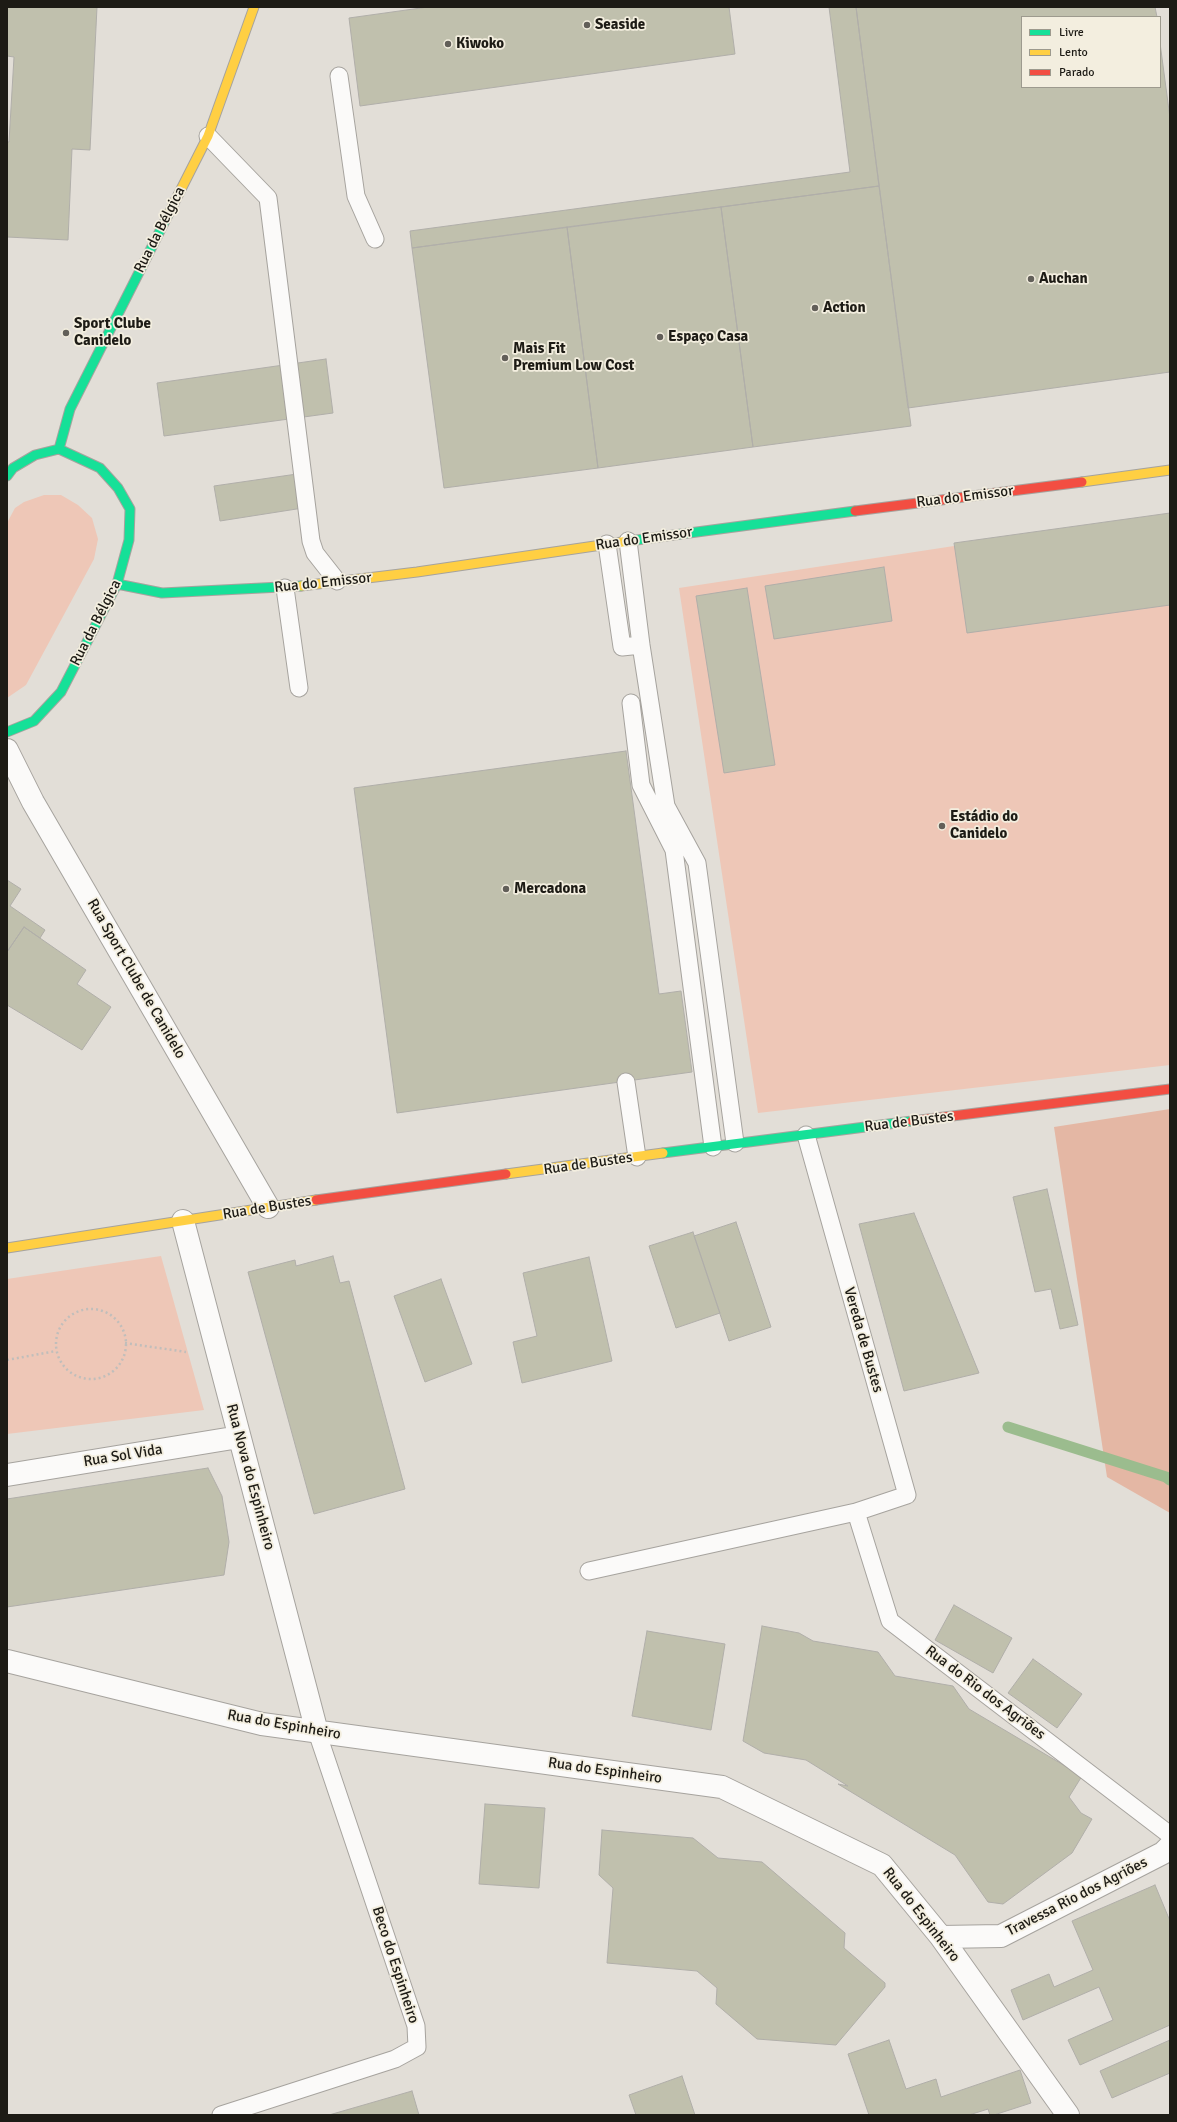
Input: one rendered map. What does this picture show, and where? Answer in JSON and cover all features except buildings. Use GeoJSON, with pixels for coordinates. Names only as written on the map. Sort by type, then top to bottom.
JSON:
{"type":"FeatureCollection","features":[{"type":"Feature","properties":{"kind":"main road","name":"Rua da Bélgica"},"geometry":{"type":"LineString","coordinates":[[7,732],[34,721],[61,692],[117,584],[129,540],[130,509],[118,488],[100,468],[59,449],[70,409],[208,136],[254,7]]}},
{"type":"Feature","properties":{"kind":"main road"},"geometry":{"type":"LineString","coordinates":[[7,476],[13,468],[35,455],[59,449]]}},
{"type":"Feature","properties":{"kind":"main road","name":"Rua do Emissor"},"geometry":{"type":"LineString","coordinates":[[117,584],[162,593],[285,588],[418,572],[628,541],[1170,470]]}},
{"type":"Feature","properties":{"kind":"main road","name":"Rua de Bustes"},"geometry":{"type":"LineString","coordinates":[[7,1248],[268,1207],[713,1146],[1170,1089]]}},
{"type":"Feature","properties":{"kind":"street","name":"Rua Sport Clube de Canidelo"},"geometry":{"type":"LineString","coordinates":[[7,750],[33,802],[268,1207]]}},
{"type":"Feature","properties":{"kind":"street","name":"Rua Nova do Espinheiro"},"geometry":{"type":"LineString","coordinates":[[183,1221],[317,1732]]}},
{"type":"Feature","properties":{"kind":"street","name":"Rua Sol Vida"},"geometry":{"type":"LineString","coordinates":[[7,1475],[239,1437]]}},
{"type":"Feature","properties":{"kind":"street","name":"Rua do Espinheiro"},"geometry":{"type":"LineString","coordinates":[[7,1662],[262,1724],[722,1787],[882,1865],[941,1937],[1068,2115]]}},
{"type":"Feature","properties":{"kind":"street","name":"Travessa Rio dos Agriões"},"geometry":{"type":"LineString","coordinates":[[941,1937],[1001,1936],[1168,1848]]}},
{"type":"Feature","properties":{"kind":"lane"},"geometry":{"type":"LineString","coordinates":[[339,76],[356,196],[375,239]]}},
{"type":"Feature","properties":{"kind":"lane"},"geometry":{"type":"LineString","coordinates":[[208,136],[268,198],[310,541],[315,553],[337,581]]}},
{"type":"Feature","properties":{"kind":"lane"},"geometry":{"type":"LineString","coordinates":[[628,541],[641,645],[666,806],[697,863],[735,1143]]}},
{"type":"Feature","properties":{"kind":"lane"},"geometry":{"type":"LineString","coordinates":[[607,544],[622,647],[641,645]]}},
{"type":"Feature","properties":{"kind":"lane"},"geometry":{"type":"LineString","coordinates":[[285,588],[299,688]]}},
{"type":"Feature","properties":{"kind":"lane"},"geometry":{"type":"LineString","coordinates":[[631,703],[641,785],[674,850],[697,1060],[713,1146]]}},
{"type":"Feature","properties":{"kind":"lane"},"geometry":{"type":"LineString","coordinates":[[626,1082],[637,1157]]}},
{"type":"Feature","properties":{"kind":"lane","name":"Vereda de Bustes"},"geometry":{"type":"LineString","coordinates":[[806,1135],[907,1495],[856,1512]]}},
{"type":"Feature","properties":{"kind":"lane"},"geometry":{"type":"LineString","coordinates":[[589,1571],[856,1512]]}},
{"type":"Feature","properties":{"kind":"lane","name":"Rua do Rio dos Agriões"},"geometry":{"type":"LineString","coordinates":[[856,1512],[890,1621],[1168,1848]]}},
{"type":"Feature","properties":{"kind":"lane","name":"Beco do Espinheiro"},"geometry":{"type":"LineString","coordinates":[[221,2115],[395,2059],[417,2047],[416,2026],[317,1732]]}},
{"type":"Feature","properties":{"kind":"path"},"geometry":{"type":"LineString","coordinates":[[86,1309],[98,1310],[108,1314],[117,1322],[123,1332],[125,1343],[124,1354],[119,1365],[111,1373],[100,1378],[89,1380],[78,1377],[68,1371],[60,1362],[56,1351],[56,1339],[59,1328],[66,1319],[76,1312],[86,1309]]}},
{"type":"Feature","properties":{"kind":"path"},"geometry":{"type":"LineString","coordinates":[[125,1343],[218,1356]]}},
{"type":"Feature","properties":{"kind":"path"},"geometry":{"type":"LineString","coordinates":[[7,1360],[56,1351]]}},
{"type":"Feature","properties":{"kind":"shaded area"},"geometry":{"type":"Polygon","coordinates":[[[44,495],[61,495],[78,505],[92,518],[98,539],[94,559],[26,685],[7,698],[7,523],[15,508],[24,502],[44,495]]]}},
{"type":"Feature","properties":{"kind":"shaded area","name":"Estádio do Canidelo"},"geometry":{"type":"Polygon","coordinates":[[[1170,513],[1170,1065],[758,1113],[679,588],[1170,513]]]}},
{"type":"Feature","properties":{"kind":"shaded area"},"geometry":{"type":"Polygon","coordinates":[[[1170,1109],[1170,1513],[1107,1477],[1054,1127],[1170,1109]]]}},
{"type":"Feature","properties":{"kind":"shaded area"},"geometry":{"type":"Polygon","coordinates":[[[161,1256],[204,1410],[7,1434],[7,1279],[161,1256]]]}},
{"type":"Feature","properties":{"kind":"waterway"},"geometry":{"type":"LineString","coordinates":[[1008,1427],[1166,1477],[1170,1480]]}},
{"type":"Feature","properties":{"kind":"traffic: fast"},"geometry":{"type":"LineString","coordinates":[[59,449],[70,409],[169,213]]}},
{"type":"Feature","properties":{"kind":"traffic: fast"},"geometry":{"type":"LineString","coordinates":[[7,476],[13,468],[35,455],[59,449],[100,468],[118,488],[130,509],[129,540],[117,584],[61,692],[34,721],[7,732]]}},
{"type":"Feature","properties":{"kind":"traffic: fast"},"geometry":{"type":"LineString","coordinates":[[629,541],[855,511]]}},
{"type":"Feature","properties":{"kind":"traffic: fast"},"geometry":{"type":"LineString","coordinates":[[117,584],[162,593],[301,586]]}},
{"type":"Feature","properties":{"kind":"traffic: fast"},"geometry":{"type":"LineString","coordinates":[[663,1153],[912,1121]]}},
{"type":"Feature","properties":{"kind":"traffic: slow"},"geometry":{"type":"LineString","coordinates":[[169,213],[208,136],[254,7]]}},
{"type":"Feature","properties":{"kind":"traffic: slow"},"geometry":{"type":"LineString","coordinates":[[1082,482],[1170,470]]}},
{"type":"Feature","properties":{"kind":"traffic: slow"},"geometry":{"type":"LineString","coordinates":[[301,586],[417,572],[629,541]]}},
{"type":"Feature","properties":{"kind":"traffic: slow"},"geometry":{"type":"LineString","coordinates":[[506,1174],[663,1153]]}},
{"type":"Feature","properties":{"kind":"traffic: slow"},"geometry":{"type":"LineString","coordinates":[[7,1248],[316,1200]]}},
{"type":"Feature","properties":{"kind":"traffic: jam"},"geometry":{"type":"LineString","coordinates":[[855,511],[1082,482]]}},
{"type":"Feature","properties":{"kind":"traffic: jam"},"geometry":{"type":"LineString","coordinates":[[912,1121],[1170,1089]]}},
{"type":"Feature","properties":{"kind":"traffic: jam"},"geometry":{"type":"LineString","coordinates":[[316,1200],[506,1174]]}},
{"type":"Feature","properties":{"kind":"place","name":"Seaside"},"geometry":{"type":"Point","coordinates":[587,25]}},
{"type":"Feature","properties":{"kind":"place","name":"Kiwoko"},"geometry":{"type":"Point","coordinates":[448,44]}},
{"type":"Feature","properties":{"kind":"place","name":"Auchan"},"geometry":{"type":"Point","coordinates":[1031,279]}},
{"type":"Feature","properties":{"kind":"place","name":"Action"},"geometry":{"type":"Point","coordinates":[815,308]}},
{"type":"Feature","properties":{"kind":"place","name":"Sport Clube Canidelo"},"geometry":{"type":"Point","coordinates":[66,333]}},
{"type":"Feature","properties":{"kind":"place","name":"Espaço Casa"},"geometry":{"type":"Point","coordinates":[660,337]}},
{"type":"Feature","properties":{"kind":"place","name":"Mais Fit Premium Low Cost"},"geometry":{"type":"Point","coordinates":[505,358]}},
{"type":"Feature","properties":{"kind":"place","name":"Estádio do Canidelo"},"geometry":{"type":"Point","coordinates":[942,826]}},
{"type":"Feature","properties":{"kind":"place","name":"Mercadona"},"geometry":{"type":"Point","coordinates":[506,889]}}]}
